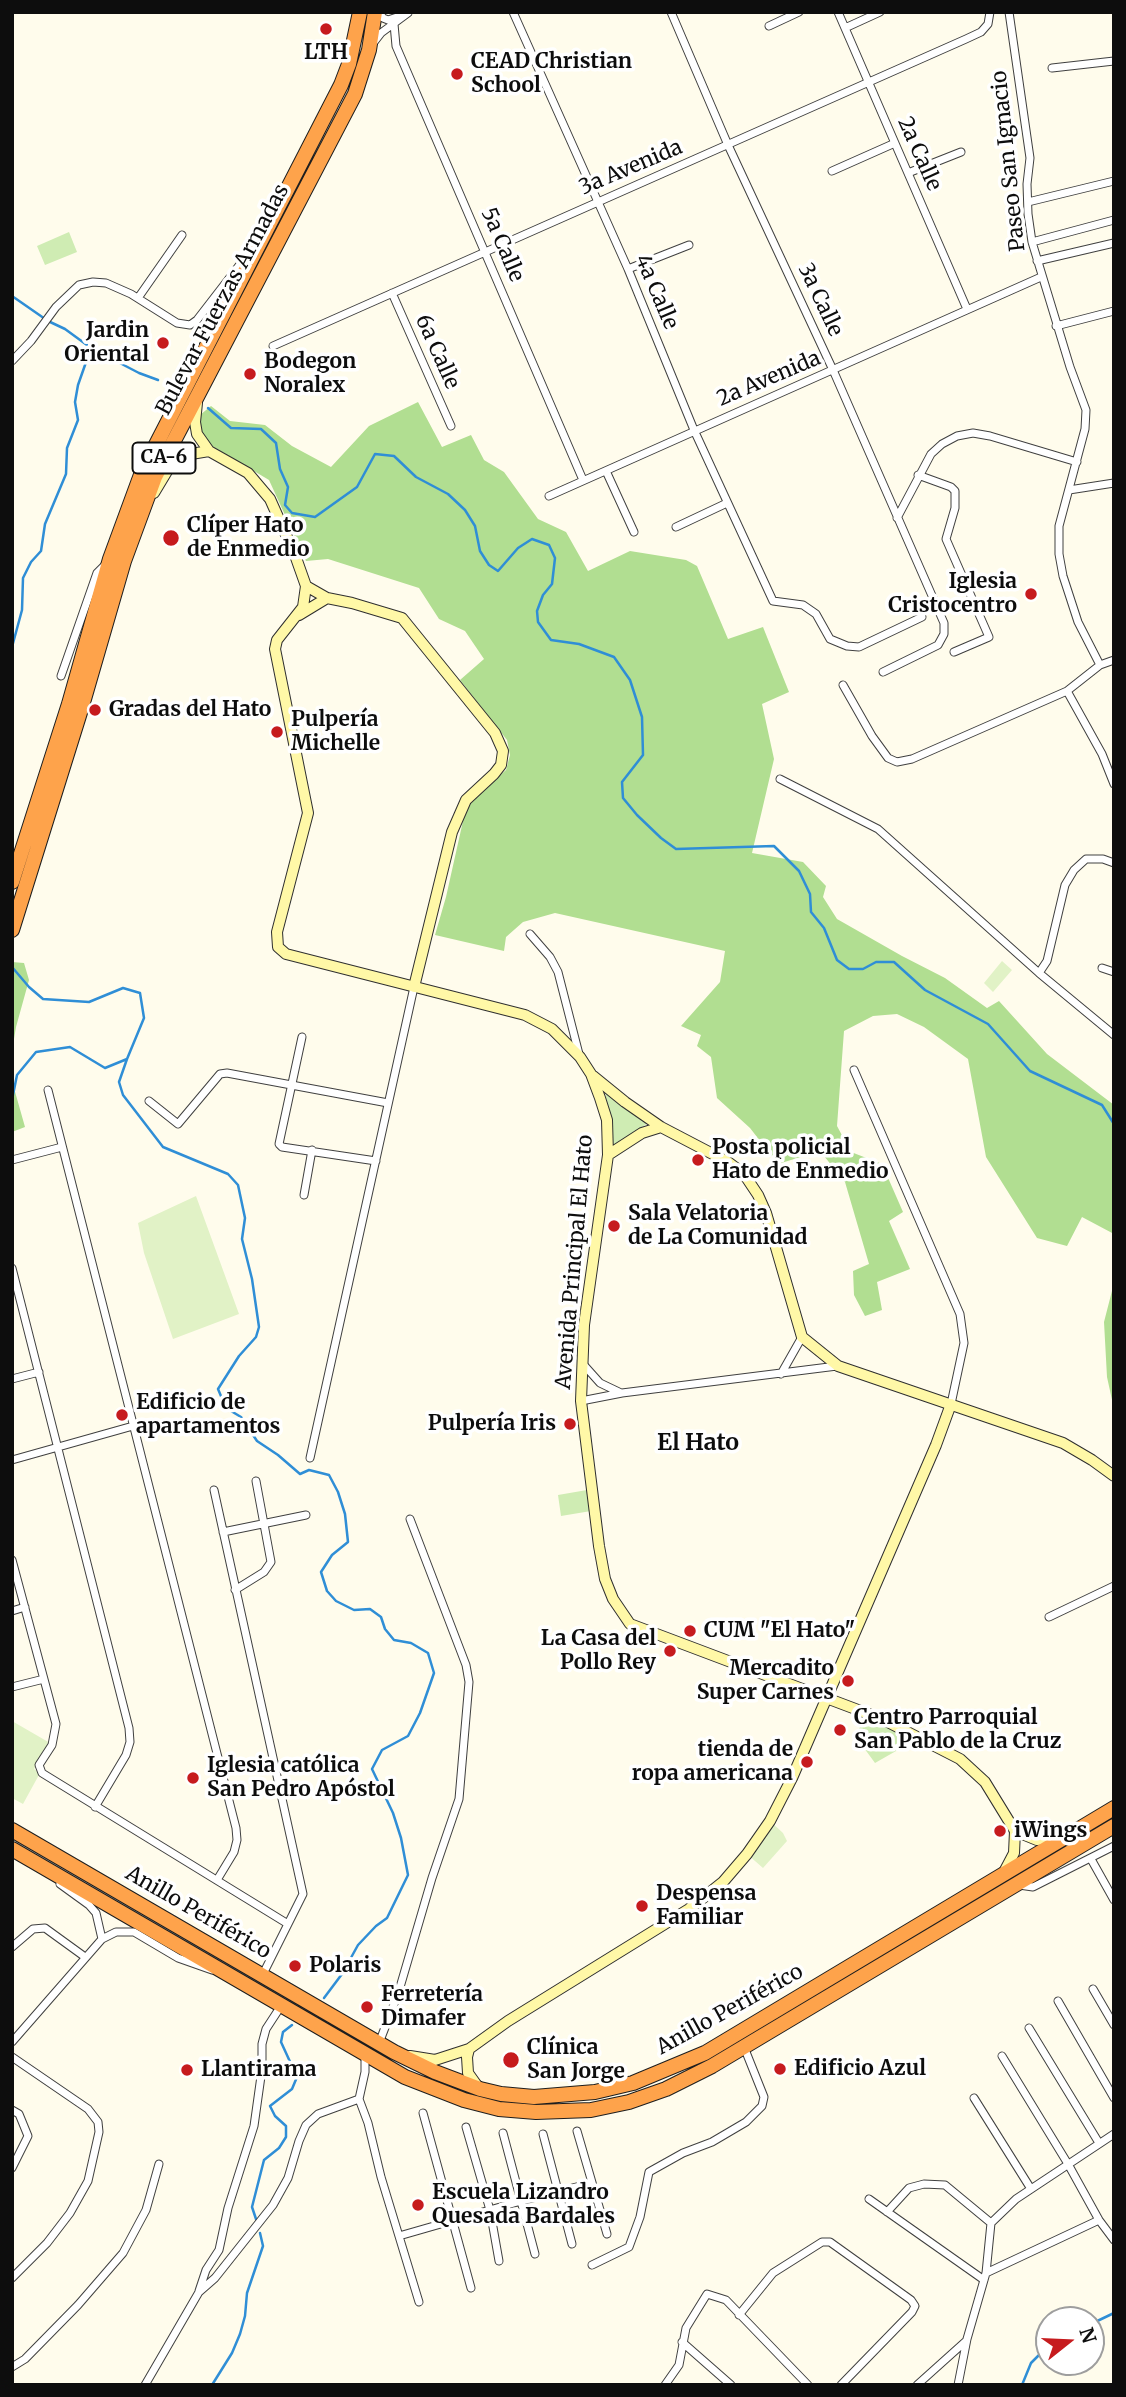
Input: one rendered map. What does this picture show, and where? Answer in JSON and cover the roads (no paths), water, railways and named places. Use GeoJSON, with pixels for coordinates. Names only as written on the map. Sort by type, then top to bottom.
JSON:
{"type":"FeatureCollection","features":[{"type":"Feature","properties":{"kind":"highway","name":"Bulevar Fuerzas Armadas"},"geometry":{"type":"LineString","coordinates":[[12,883],[69,704],[110,559],[142,472],[341,85],[349,64],[360,12]]}},
{"type":"Feature","properties":{"kind":"highway","name":"Bulevar Fuerzas Armadas"},"geometry":{"type":"LineString","coordinates":[[12,930],[124,561],[155,478],[355,94],[369,50],[377,12]]}},
{"type":"Feature","properties":{"kind":"highway","name":"Anillo Periférico"},"geometry":{"type":"LineString","coordinates":[[12,1830],[394,2052],[435,2072],[480,2089],[534,2097],[595,2092],[651,2077],[705,2053],[1114,1808]]}},
{"type":"Feature","properties":{"kind":"highway","name":"Anillo Periférico"},"geometry":{"type":"LineString","coordinates":[[12,1849],[405,2077],[449,2096],[499,2109],[536,2112],[591,2110],[629,2102],[666,2089],[743,2047],[1114,1826]]}},
{"type":"Feature","properties":{"kind":"street"},"geometry":{"type":"LineString","coordinates":[[377,12],[388,20],[409,13]]}},
{"type":"Feature","properties":{"kind":"street","name":"4a Calle"},"geometry":{"type":"LineString","coordinates":[[513,12],[628,269],[694,430],[773,601],[803,605],[816,614],[830,639],[846,646],[859,647],[922,617]]}},
{"type":"Feature","properties":{"kind":"street","name":"3a Calle"},"geometry":{"type":"LineString","coordinates":[[671,12],[728,145],[833,370],[944,623],[944,635],[938,645],[884,672]]}},
{"type":"Feature","properties":{"kind":"street"},"geometry":{"type":"LineString","coordinates":[[769,26],[799,12]]}},
{"type":"Feature","properties":{"kind":"street","name":"2a Calle"},"geometry":{"type":"LineString","coordinates":[[838,12],[967,309]]}},
{"type":"Feature","properties":{"kind":"street"},"geometry":{"type":"LineString","coordinates":[[845,28],[880,12]]}},
{"type":"Feature","properties":{"kind":"street","name":"3a Avenida"},"geometry":{"type":"LineString","coordinates":[[273,346],[597,201],[869,84],[981,32],[988,24],[990,12]]}},
{"type":"Feature","properties":{"kind":"street","name":"Paseo San Ignacio"},"geometry":{"type":"LineString","coordinates":[[1009,12],[1030,158],[1028,202],[1032,242],[1056,326],[1086,411],[1085,429],[1059,526],[1059,554],[1078,622],[1100,665]]}},
{"type":"Feature","properties":{"kind":"street"},"geometry":{"type":"LineString","coordinates":[[369,50],[381,33],[409,13]]}},
{"type":"Feature","properties":{"kind":"street","name":"5a Calle"},"geometry":{"type":"LineString","coordinates":[[394,24],[396,46],[583,480]]}},
{"type":"Feature","properties":{"kind":"street"},"geometry":{"type":"LineString","coordinates":[[1052,68],[1114,61]]}},
{"type":"Feature","properties":{"kind":"street"},"geometry":{"type":"LineString","coordinates":[[832,171],[895,143]]}},
{"type":"Feature","properties":{"kind":"street"},"geometry":{"type":"LineString","coordinates":[[908,173],[961,152]]}},
{"type":"Feature","properties":{"kind":"street"},"geometry":{"type":"LineString","coordinates":[[1028,202],[1114,181]]}},
{"type":"Feature","properties":{"kind":"street"},"geometry":{"type":"LineString","coordinates":[[1032,242],[1114,220]]}},
{"type":"Feature","properties":{"kind":"street"},"geometry":{"type":"LineString","coordinates":[[12,360],[19,356],[74,288],[93,282],[106,283],[138,298],[177,323],[190,325],[197,320],[268,229]]}},
{"type":"Feature","properties":{"kind":"street"},"geometry":{"type":"LineString","coordinates":[[138,298],[182,235]]}},
{"type":"Feature","properties":{"kind":"street"},"geometry":{"type":"LineString","coordinates":[[1037,261],[1114,243]]}},
{"type":"Feature","properties":{"kind":"street"},"geometry":{"type":"LineString","coordinates":[[628,269],[689,245]]}},
{"type":"Feature","properties":{"kind":"street","name":"2a Avenida"},"geometry":{"type":"LineString","coordinates":[[549,496],[1041,277]]}},
{"type":"Feature","properties":{"kind":"street","name":"6a Calle"},"geometry":{"type":"LineString","coordinates":[[391,293],[451,426]]}},
{"type":"Feature","properties":{"kind":"street"},"geometry":{"type":"LineString","coordinates":[[1056,326],[1114,311]]}},
{"type":"Feature","properties":{"kind":"street"},"geometry":{"type":"LineString","coordinates":[[197,320],[214,334]]}},
{"type":"Feature","properties":{"kind":"street"},"geometry":{"type":"LineString","coordinates":[[198,394],[195,429],[209,451],[248,472],[270,499],[306,586],[327,598],[362,605],[402,618],[489,725],[499,739],[503,751],[501,765],[466,800],[452,832],[414,987],[310,1458]]}},
{"type":"Feature","properties":{"kind":"street"},"geometry":{"type":"LineString","coordinates":[[897,519],[918,475],[932,454],[942,444],[957,436],[973,433],[1077,462]]}},
{"type":"Feature","properties":{"kind":"street"},"geometry":{"type":"LineString","coordinates":[[142,512],[169,468],[191,454],[209,451]]}},
{"type":"Feature","properties":{"kind":"street"},"geometry":{"type":"LineString","coordinates":[[606,471],[634,532]]}},
{"type":"Feature","properties":{"kind":"street"},"geometry":{"type":"LineString","coordinates":[[918,475],[955,491],[955,508],[946,539],[989,637]]}},
{"type":"Feature","properties":{"kind":"street"},"geometry":{"type":"LineString","coordinates":[[1069,491],[1114,483]]}},
{"type":"Feature","properties":{"kind":"street"},"geometry":{"type":"LineString","coordinates":[[676,527],[727,503]]}},
{"type":"Feature","properties":{"kind":"street"},"geometry":{"type":"LineString","coordinates":[[61,676],[97,573],[110,559]]}},
{"type":"Feature","properties":{"kind":"street","name":"Avenida Principal El Hato"},"geometry":{"type":"LineString","coordinates":[[306,586],[306,597],[297,616],[277,640],[275,649],[308,813],[277,932],[278,947],[286,954],[525,1015],[552,1029],[580,1057],[591,1074],[607,1120],[608,1155],[584,1325],[581,1401],[605,1579],[613,1599],[630,1624],[882,1719],[960,1759],[985,1782],[1015,1831]]}},
{"type":"Feature","properties":{"kind":"street","name":"Avenida Principal El Hato"},"geometry":{"type":"LineString","coordinates":[[297,616],[327,598]]}},
{"type":"Feature","properties":{"kind":"street"},"geometry":{"type":"LineString","coordinates":[[954,652],[998,633]]}},
{"type":"Feature","properties":{"kind":"street"},"geometry":{"type":"LineString","coordinates":[[843,685],[872,736],[888,758],[897,762],[912,759],[1068,691],[1100,665],[1114,660]]}},
{"type":"Feature","properties":{"kind":"street"},"geometry":{"type":"LineString","coordinates":[[1068,691],[1102,754],[1114,784]]}},
{"type":"Feature","properties":{"kind":"street"},"geometry":{"type":"LineString","coordinates":[[780,779],[878,829],[1039,973],[1114,1035]]}},
{"type":"Feature","properties":{"kind":"street"},"geometry":{"type":"LineString","coordinates":[[12,842],[22,855]]}},
{"type":"Feature","properties":{"kind":"street"},"geometry":{"type":"LineString","coordinates":[[1039,973],[1047,961],[1065,885],[1074,870],[1086,859],[1102,859],[1114,863]]}},
{"type":"Feature","properties":{"kind":"street"},"geometry":{"type":"LineString","coordinates":[[530,934],[551,957],[558,972],[580,1057]]}},
{"type":"Feature","properties":{"kind":"street"},"geometry":{"type":"LineString","coordinates":[[1102,968],[1114,972]]}},
{"type":"Feature","properties":{"kind":"street"},"geometry":{"type":"LineString","coordinates":[[302,1037],[279,1144],[282,1147],[376,1161]]}},
{"type":"Feature","properties":{"kind":"street"},"geometry":{"type":"LineString","coordinates":[[394,2052],[435,2060],[469,2049],[538,2001],[682,1914],[723,1882],[747,1854],[770,1821],[792,1778],[936,1445],[951,1404],[964,1343],[960,1314],[854,1070]]}},
{"type":"Feature","properties":{"kind":"street"},"geometry":{"type":"LineString","coordinates":[[149,1101],[178,1124],[220,1074],[227,1073],[388,1103]]}},
{"type":"Feature","properties":{"kind":"street"},"geometry":{"type":"LineString","coordinates":[[591,1074],[661,1127],[728,1162],[744,1174],[766,1213],[802,1337],[838,1366],[1063,1443],[1114,1476]]}},
{"type":"Feature","properties":{"kind":"street"},"geometry":{"type":"LineString","coordinates":[[48,1090],[236,1828],[234,1852],[217,1880]]}},
{"type":"Feature","properties":{"kind":"street"},"geometry":{"type":"LineString","coordinates":[[608,1155],[642,1133],[661,1127]]}},
{"type":"Feature","properties":{"kind":"street"},"geometry":{"type":"LineString","coordinates":[[12,1160],[62,1147]]}},
{"type":"Feature","properties":{"kind":"street"},"geometry":{"type":"LineString","coordinates":[[304,1195],[312,1150]]}},
{"type":"Feature","properties":{"kind":"street"},"geometry":{"type":"LineString","coordinates":[[12,1268],[129,1728],[130,1742],[126,1755],[94,1807]]}},
{"type":"Feature","properties":{"kind":"street"},"geometry":{"type":"LineString","coordinates":[[12,1305],[21,1303]]}},
{"type":"Feature","properties":{"kind":"street"},"geometry":{"type":"LineString","coordinates":[[781,1374],[802,1337]]}},
{"type":"Feature","properties":{"kind":"street"},"geometry":{"type":"LineString","coordinates":[[583,1364],[600,1383],[622,1393]]}},
{"type":"Feature","properties":{"kind":"street"},"geometry":{"type":"LineString","coordinates":[[581,1401],[622,1393],[838,1366]]}},
{"type":"Feature","properties":{"kind":"street"},"geometry":{"type":"LineString","coordinates":[[12,1379],[39,1372]]}},
{"type":"Feature","properties":{"kind":"street"},"geometry":{"type":"LineString","coordinates":[[12,1460],[133,1426]]}},
{"type":"Feature","properties":{"kind":"street"},"geometry":{"type":"LineString","coordinates":[[235,1590],[269,1567],[272,1556],[256,1481]]}},
{"type":"Feature","properties":{"kind":"street"},"geometry":{"type":"LineString","coordinates":[[214,1490],[303,1895],[263,1974]]}},
{"type":"Feature","properties":{"kind":"street"},"geometry":{"type":"LineString","coordinates":[[223,1532],[306,1515]]}},
{"type":"Feature","properties":{"kind":"street"},"geometry":{"type":"LineString","coordinates":[[379,2043],[398,1994],[432,1878],[459,1799],[469,1682],[466,1665],[410,1520]]}},
{"type":"Feature","properties":{"kind":"street"},"geometry":{"type":"LineString","coordinates":[[12,1560],[55,1724],[52,1745],[39,1767],[42,1773],[288,1923]]}},
{"type":"Feature","properties":{"kind":"street"},"geometry":{"type":"LineString","coordinates":[[1049,1617],[1114,1586]]}},
{"type":"Feature","properties":{"kind":"street"},"geometry":{"type":"LineString","coordinates":[[12,1611],[25,1607]]}},
{"type":"Feature","properties":{"kind":"street"},"geometry":{"type":"LineString","coordinates":[[12,1687],[44,1679]]}},
{"type":"Feature","properties":{"kind":"street"},"geometry":{"type":"LineString","coordinates":[[1004,1872],[1014,1853],[1015,1831],[1037,1840],[1061,1837],[1072,1832]]}},
{"type":"Feature","properties":{"kind":"street"},"geometry":{"type":"LineString","coordinates":[[1015,1885],[1033,1887],[1114,1846]]}},
{"type":"Feature","properties":{"kind":"street"},"geometry":{"type":"LineString","coordinates":[[1091,1859],[1114,1900]]}},
{"type":"Feature","properties":{"kind":"street"},"geometry":{"type":"LineString","coordinates":[[40,1865],[56,1882],[89,1905],[99,1921],[102,1939]]}},
{"type":"Feature","properties":{"kind":"street"},"geometry":{"type":"LineString","coordinates":[[12,1947],[33,1929],[45,1928],[85,1958]]}},
{"type":"Feature","properties":{"kind":"street"},"geometry":{"type":"LineString","coordinates":[[12,2042],[102,1939],[116,1932],[134,1931],[178,1958],[201,1968],[226,1974]]}},
{"type":"Feature","properties":{"kind":"street"},"geometry":{"type":"LineString","coordinates":[[1093,1989],[1114,2025]]}},
{"type":"Feature","properties":{"kind":"street"},"geometry":{"type":"LineString","coordinates":[[1058,2001],[1114,2098]]}},
{"type":"Feature","properties":{"kind":"street"},"geometry":{"type":"LineString","coordinates":[[145,2385],[199,2292],[206,2270],[219,2250],[228,2208],[254,2126],[266,2029],[281,2006]]}},
{"type":"Feature","properties":{"kind":"street"},"geometry":{"type":"LineString","coordinates":[[1029,2028],[1100,2143]]}},
{"type":"Feature","properties":{"kind":"street"},"geometry":{"type":"LineString","coordinates":[[592,2265],[629,2247],[640,2217],[649,2172],[683,2153],[712,2142],[746,2122],[762,2106],[764,2096],[743,2047]]}},
{"type":"Feature","properties":{"kind":"street"},"geometry":{"type":"LineString","coordinates":[[469,2049],[468,2073],[480,2089]]}},
{"type":"Feature","properties":{"kind":"street"},"geometry":{"type":"LineString","coordinates":[[365,2053],[365,2072],[359,2099],[419,2302]]}},
{"type":"Feature","properties":{"kind":"street"},"geometry":{"type":"LineString","coordinates":[[1002,2056],[1099,2220],[1114,2240]]}},
{"type":"Feature","properties":{"kind":"street"},"geometry":{"type":"LineString","coordinates":[[12,2057],[88,2109],[98,2122],[99,2132],[88,2181],[70,2213],[47,2243],[12,2278]]}},
{"type":"Feature","properties":{"kind":"street"},"geometry":{"type":"LineString","coordinates":[[974,2098],[1031,2189]]}},
{"type":"Feature","properties":{"kind":"street"},"geometry":{"type":"LineString","coordinates":[[199,2292],[215,2278],[273,2205],[288,2178],[306,2125],[318,2114],[359,2099]]}},
{"type":"Feature","properties":{"kind":"street"},"geometry":{"type":"LineString","coordinates":[[12,2110],[19,2114],[28,2136],[12,2168]]}},
{"type":"Feature","properties":{"kind":"street"},"geometry":{"type":"LineString","coordinates":[[423,2113],[471,2288]]}},
{"type":"Feature","properties":{"kind":"street"},"geometry":{"type":"LineString","coordinates":[[466,2127],[490,2210],[499,2261]]}},
{"type":"Feature","properties":{"kind":"street"},"geometry":{"type":"LineString","coordinates":[[577,2130],[607,2234]]}},
{"type":"Feature","properties":{"kind":"street"},"geometry":{"type":"LineString","coordinates":[[503,2133],[535,2254]]}},
{"type":"Feature","properties":{"kind":"street"},"geometry":{"type":"LineString","coordinates":[[542,2134],[572,2244]]}},
{"type":"Feature","properties":{"kind":"street"},"geometry":{"type":"LineString","coordinates":[[958,2385],[967,2339],[985,2276],[991,2223],[1031,2189],[1113,2137]]}},
{"type":"Feature","properties":{"kind":"street"},"geometry":{"type":"LineString","coordinates":[[12,2367],[25,2359],[78,2305],[123,2253],[146,2210],[159,2164]]}},
{"type":"Feature","properties":{"kind":"street"},"geometry":{"type":"LineString","coordinates":[[399,2236],[592,2183]]}},
{"type":"Feature","properties":{"kind":"street"},"geometry":{"type":"LineString","coordinates":[[887,2212],[909,2188],[924,2184],[945,2185],[991,2223]]}},
{"type":"Feature","properties":{"kind":"street"},"geometry":{"type":"LineString","coordinates":[[869,2199],[985,2276]]}},
{"type":"Feature","properties":{"kind":"street"},"geometry":{"type":"LineString","coordinates":[[985,2276],[1099,2220]]}},
{"type":"Feature","properties":{"kind":"street"},"geometry":{"type":"LineString","coordinates":[[739,2315],[773,2273],[822,2242],[830,2242],[911,2300],[915,2306],[841,2385]]}},
{"type":"Feature","properties":{"kind":"street"},"geometry":{"type":"LineString","coordinates":[[664,2385],[680,2365],[686,2328],[707,2294],[726,2300],[808,2385]]}},
{"type":"Feature","properties":{"kind":"street"},"geometry":{"type":"LineString","coordinates":[[917,2385],[967,2339]]}},
{"type":"Feature","properties":{"kind":"street"},"geometry":{"type":"LineString","coordinates":[[682,2342],[731,2385]]}},
{"type":"Feature","properties":{"kind":"waterway"},"geometry":{"type":"LineString","coordinates":[[12,296],[91,348],[158,380]]}},
{"type":"Feature","properties":{"kind":"waterway"},"geometry":{"type":"LineString","coordinates":[[12,647],[22,610],[23,578],[31,562],[41,551],[45,524],[66,474],[67,448],[78,420],[75,402],[78,385],[91,348]]}},
{"type":"Feature","properties":{"kind":"waterway"},"geometry":{"type":"LineString","coordinates":[[208,408],[231,428],[261,429],[276,443],[280,469],[288,487],[285,505],[292,513],[315,517],[357,487],[375,454],[394,456],[416,477],[448,494],[465,510],[475,526],[480,551],[489,565],[498,571],[518,548],[532,539],[549,545],[555,558],[552,584],[543,595],[537,611],[538,622],[551,640],[579,644],[614,657],[630,680],[642,717],[643,755],[622,782],[623,798],[637,815],[676,849],[774,846],[799,871],[810,894],[811,912],[824,928],[837,960],[849,969],[863,969],[876,962],[894,962],[925,990],[988,1024],[1030,1071],[1102,1105],[1114,1124]]}},
{"type":"Feature","properties":{"kind":"waterway"},"geometry":{"type":"LineString","coordinates":[[12,967],[43,999],[89,1002],[123,988],[140,993],[144,1018],[127,1059],[105,1068],[70,1047],[36,1052],[17,1075],[12,1100]]}},
{"type":"Feature","properties":{"kind":"waterway"},"geometry":{"type":"LineString","coordinates":[[127,1059],[119,1082],[123,1095],[163,1147],[228,1174],[238,1185],[245,1218],[242,1239],[252,1279],[259,1327],[256,1337],[239,1356],[218,1389],[226,1408],[241,1417],[257,1441],[300,1474],[309,1470],[329,1475],[345,1514],[348,1542],[332,1555],[321,1572],[327,1591],[336,1601],[354,1610],[370,1609],[381,1617],[385,1629],[394,1640],[411,1643],[428,1653],[434,1673],[420,1713],[408,1736],[382,1750],[372,1769],[393,1813],[408,1875],[387,1918],[358,1945],[342,1974],[324,1998]]}},
{"type":"Feature","properties":{"kind":"waterway"},"geometry":{"type":"LineString","coordinates":[[256,2219],[252,2207],[264,2160],[279,2148],[286,2137],[286,2126],[275,2116],[270,2106],[292,2089],[297,2077],[281,2042],[283,2032],[292,2025]]}},
{"type":"Feature","properties":{"kind":"waterway"},"geometry":{"type":"LineString","coordinates":[[212,2385],[232,2353],[240,2334],[247,2293],[263,2246],[260,2233]]}},
{"type":"Feature","properties":{"kind":"waterway"},"geometry":{"type":"LineString","coordinates":[[1105,2317],[1114,2313]]}},
{"type":"Feature","properties":{"kind":"waterway"},"geometry":{"type":"LineString","coordinates":[[1022,2385],[1035,2359]]}},
{"type":"Feature","properties":{"kind":"place","name":"LTH"},"geometry":{"type":"Point","coordinates":[326,29]}},
{"type":"Feature","properties":{"kind":"place","name":"CEAD Christian School"},"geometry":{"type":"Point","coordinates":[457,74]}},
{"type":"Feature","properties":{"kind":"place","name":"Jardin Oriental"},"geometry":{"type":"Point","coordinates":[163,343]}},
{"type":"Feature","properties":{"kind":"place","name":"Bodegon Noralex"},"geometry":{"type":"Point","coordinates":[250,374]}},
{"type":"Feature","properties":{"kind":"place","name":"Clíper Hato de Enmedio"},"geometry":{"type":"Point","coordinates":[171,538]}},
{"type":"Feature","properties":{"kind":"place","name":"Iglesia Cristocentro"},"geometry":{"type":"Point","coordinates":[1031,594]}},
{"type":"Feature","properties":{"kind":"place","name":"Gradas del Hato"},"geometry":{"type":"Point","coordinates":[95,710]}},
{"type":"Feature","properties":{"kind":"place","name":"Pulpería Michelle"},"geometry":{"type":"Point","coordinates":[277,732]}},
{"type":"Feature","properties":{"kind":"place","name":"Posta policial Hato de Enmedio"},"geometry":{"type":"Point","coordinates":[698,1160]}},
{"type":"Feature","properties":{"kind":"place","name":"Sala Velatoria de La Comunidad"},"geometry":{"type":"Point","coordinates":[614,1226]}},
{"type":"Feature","properties":{"kind":"place","name":"Edificio de apartamentos"},"geometry":{"type":"Point","coordinates":[122,1415]}},
{"type":"Feature","properties":{"kind":"place","name":"Pulpería Iris"},"geometry":{"type":"Point","coordinates":[570,1424]}},
{"type":"Feature","properties":{"kind":"place","name":"CUM \"El Hato\""},"geometry":{"type":"Point","coordinates":[690,1631]}},
{"type":"Feature","properties":{"kind":"place","name":"La Casa del Pollo Rey"},"geometry":{"type":"Point","coordinates":[670,1651]}},
{"type":"Feature","properties":{"kind":"place","name":"Mercadito Super Carnes"},"geometry":{"type":"Point","coordinates":[848,1681]}},
{"type":"Feature","properties":{"kind":"place","name":"Centro Parroquial San Pablo de la Cruz"},"geometry":{"type":"Point","coordinates":[840,1730]}},
{"type":"Feature","properties":{"kind":"place","name":"tienda de ropa americana"},"geometry":{"type":"Point","coordinates":[807,1762]}},
{"type":"Feature","properties":{"kind":"place","name":"Iglesia católica San Pedro Apóstol"},"geometry":{"type":"Point","coordinates":[193,1778]}},
{"type":"Feature","properties":{"kind":"place","name":"iWings"},"geometry":{"type":"Point","coordinates":[1000,1831]}},
{"type":"Feature","properties":{"kind":"place","name":"Despensa Familiar"},"geometry":{"type":"Point","coordinates":[642,1906]}},
{"type":"Feature","properties":{"kind":"place","name":"Polaris"},"geometry":{"type":"Point","coordinates":[295,1966]}},
{"type":"Feature","properties":{"kind":"place","name":"Ferretería Dimafer"},"geometry":{"type":"Point","coordinates":[367,2007]}},
{"type":"Feature","properties":{"kind":"place","name":"Clínica San Jorge"},"geometry":{"type":"Point","coordinates":[511,2060]}},
{"type":"Feature","properties":{"kind":"place","name":"Edificio Azul"},"geometry":{"type":"Point","coordinates":[780,2069]}},
{"type":"Feature","properties":{"kind":"place","name":"Llantirama"},"geometry":{"type":"Point","coordinates":[187,2070]}},
{"type":"Feature","properties":{"kind":"place","name":"Escuela Lizandro Quesada Bardales"},"geometry":{"type":"Point","coordinates":[418,2205]}},
{"type":"Feature","properties":{"kind":"district","name":"El Hato"},"geometry":{"type":"Point","coordinates":[698,1443]}}]}
